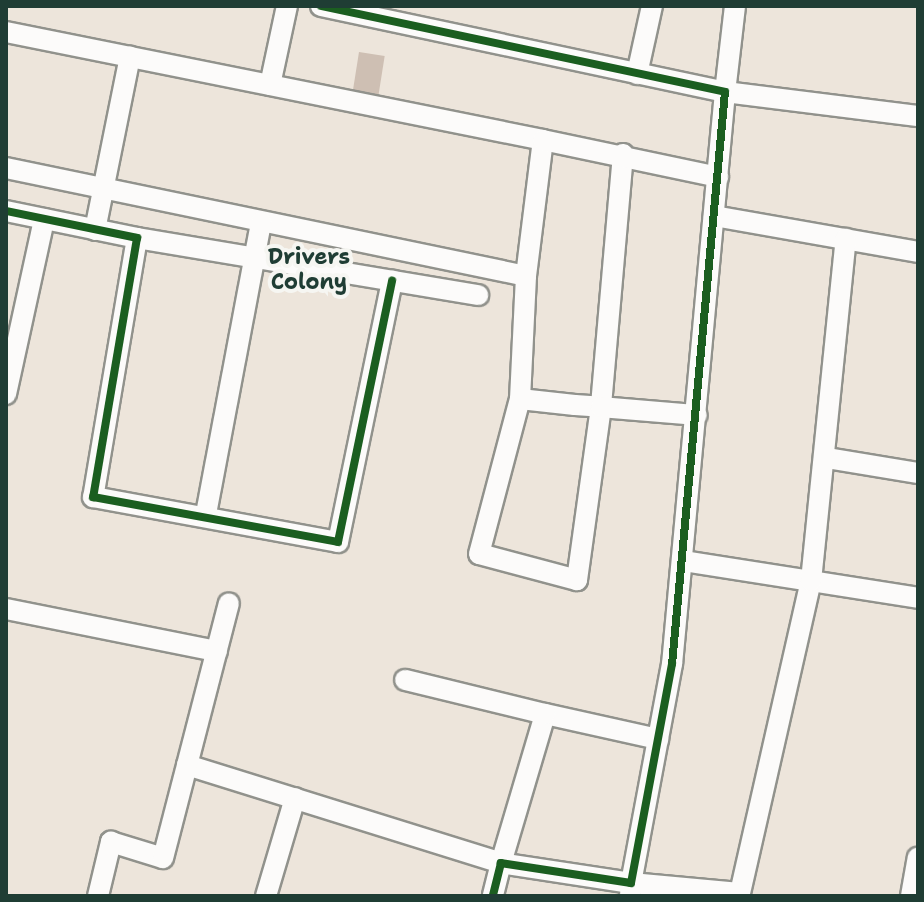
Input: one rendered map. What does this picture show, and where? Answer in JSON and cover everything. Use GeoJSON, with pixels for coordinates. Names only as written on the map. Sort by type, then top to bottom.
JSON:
{"type":"FeatureCollection","features":[{"type":"Feature","properties":{"kind":"street"},"geometry":{"type":"LineString","coordinates":[[270,85],[287,6]]}},
{"type":"Feature","properties":{"kind":"street"},"geometry":{"type":"LineString","coordinates":[[321,6],[373,11],[725,92],[918,116]]}},
{"type":"Feature","properties":{"kind":"street"},"geometry":{"type":"LineString","coordinates":[[637,74],[652,6]]}},
{"type":"Feature","properties":{"kind":"street"},"geometry":{"type":"LineString","coordinates":[[630,890],[658,739],[683,561],[735,6]]}},
{"type":"Feature","properties":{"kind":"street"},"geometry":{"type":"LineString","coordinates":[[6,32],[623,154],[718,177]]}},
{"type":"Feature","properties":{"kind":"street"},"geometry":{"type":"LineString","coordinates":[[95,230],[130,57]]}},
{"type":"Feature","properties":{"kind":"street"},"geometry":{"type":"LineString","coordinates":[[543,140],[526,276],[520,399],[479,554],[577,580],[601,407],[623,154]]}},
{"type":"Feature","properties":{"kind":"street"},"geometry":{"type":"LineString","coordinates":[[6,168],[102,191],[526,276]]}},
{"type":"Feature","properties":{"kind":"street"},"geometry":{"type":"LineString","coordinates":[[6,211],[137,238],[478,295]]}},
{"type":"Feature","properties":{"kind":"street"},"geometry":{"type":"LineString","coordinates":[[714,216],[918,252]]}},
{"type":"Feature","properties":{"kind":"street"},"geometry":{"type":"LineString","coordinates":[[6,394],[15,310],[44,219]]}},
{"type":"Feature","properties":{"kind":"street"},"geometry":{"type":"LineString","coordinates":[[206,514],[261,222]]}},
{"type":"Feature","properties":{"kind":"street"},"geometry":{"type":"LineString","coordinates":[[137,238],[93,497],[206,514],[338,542],[392,281]]}},
{"type":"Feature","properties":{"kind":"street"},"geometry":{"type":"LineString","coordinates":[[187,765],[501,863],[630,890],[740,894],[811,581],[827,458],[846,239]]}},
{"type":"Feature","properties":{"kind":"street"},"geometry":{"type":"LineString","coordinates":[[520,399],[697,415]]}},
{"type":"Feature","properties":{"kind":"street"},"geometry":{"type":"LineString","coordinates":[[827,458],[918,473]]}},
{"type":"Feature","properties":{"kind":"street"},"geometry":{"type":"LineString","coordinates":[[683,561],[918,598]]}},
{"type":"Feature","properties":{"kind":"street"},"geometry":{"type":"LineString","coordinates":[[98,896],[111,842],[163,858],[229,603]]}},
{"type":"Feature","properties":{"kind":"street"},"geometry":{"type":"LineString","coordinates":[[6,609],[217,651]]}},
{"type":"Feature","properties":{"kind":"street"},"geometry":{"type":"LineString","coordinates":[[405,680],[658,739]]}},
{"type":"Feature","properties":{"kind":"street"},"geometry":{"type":"LineString","coordinates":[[493,896],[545,714]]}},
{"type":"Feature","properties":{"kind":"street"},"geometry":{"type":"LineString","coordinates":[[266,896],[295,798]]}},
{"type":"Feature","properties":{"kind":"street"},"geometry":{"type":"LineString","coordinates":[[911,896],[918,858]]}},
{"type":"Feature","properties":{"kind":"building"},"geometry":{"type":"Polygon","coordinates":[[[359,52],[385,56],[378,99],[352,94],[359,52]]]}},
{"type":"Feature","properties":{"kind":"cycle path"},"geometry":{"type":"LineString","coordinates":[[321,6],[725,92],[672,664],[631,883],[501,863],[493,896]]}},
{"type":"Feature","properties":{"kind":"cycle path"},"geometry":{"type":"LineString","coordinates":[[6,211],[137,238],[93,497],[338,542],[392,281]]}},
{"type":"Feature","properties":{"kind":"district","name":"Drivers Colony"},"geometry":{"type":"Point","coordinates":[309,268]}}]}
